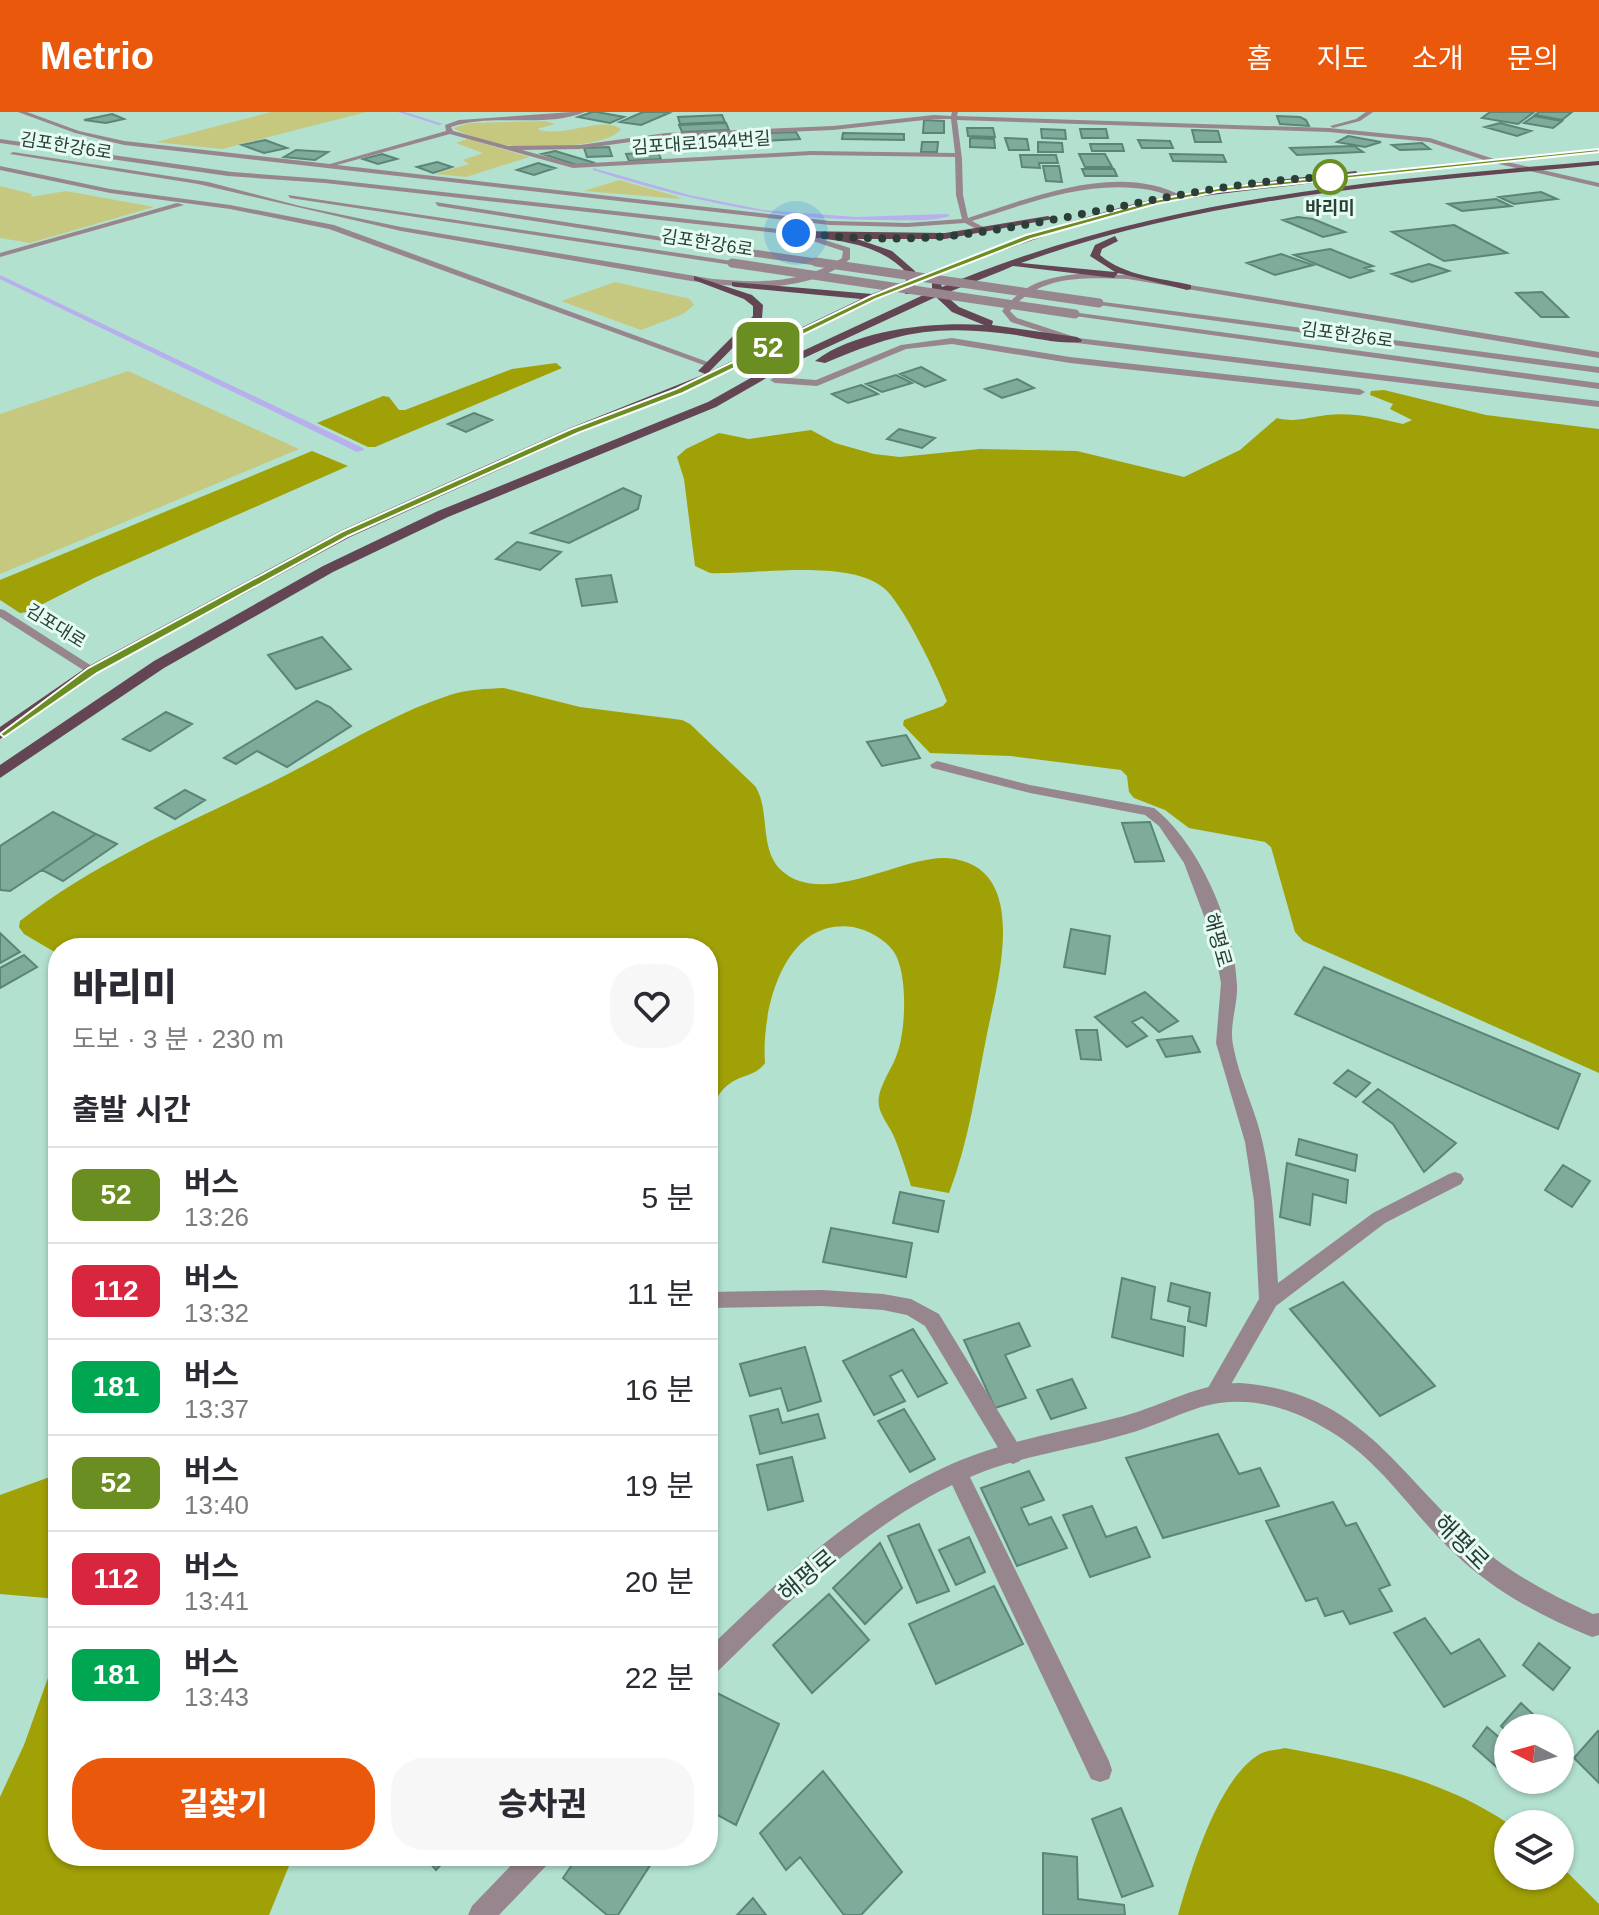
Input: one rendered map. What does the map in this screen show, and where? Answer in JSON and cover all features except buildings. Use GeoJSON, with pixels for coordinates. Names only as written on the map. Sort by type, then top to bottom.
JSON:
{"type":"FeatureCollection","features":[{"type":"Feature","properties":{"kind":"main road"},"geometry":{"type":"LineString","coordinates":[[1401,170],[1492,161],[1524,164],[1599,163]]}},
{"type":"Feature","properties":{"kind":"main road"},"geometry":{"type":"LineString","coordinates":[[706,408],[785,363],[938,294],[1006,266],[1133,225],[1348,188],[1524,164]]}},
{"type":"Feature","properties":{"kind":"main road","name":"김포대로"},"geometry":{"type":"LineString","coordinates":[[0,734],[92,670],[345,534],[574,431],[679,391],[874,297],[1028,237],[1155,202],[1371,173]]}},
{"type":"Feature","properties":{"kind":"main road"},"geometry":{"type":"LineString","coordinates":[[796,233],[918,238],[984,231],[1155,202]]}},
{"type":"Feature","properties":{"kind":"main road"},"geometry":{"type":"LineString","coordinates":[[1177,216],[1105,242],[1098,247],[1095,256],[1107,266],[1187,287]]}},
{"type":"Feature","properties":{"kind":"main road"},"geometry":{"type":"LineString","coordinates":[[825,236],[870,246],[903,261],[912,273],[902,310]]}},
{"type":"Feature","properties":{"kind":"main road"},"geometry":{"type":"LineString","coordinates":[[1008,330],[962,312],[938,294],[934,286],[943,269],[1047,267],[1128,277]]}},
{"type":"Feature","properties":{"kind":"main road"},"geometry":{"type":"LineString","coordinates":[[679,391],[712,365],[758,316],[758,305],[739,293],[697,278]]}},
{"type":"Feature","properties":{"kind":"main road"},"geometry":{"type":"LineString","coordinates":[[736,284],[874,297],[938,294]]}},
{"type":"Feature","properties":{"kind":"main road"},"geometry":{"type":"LineString","coordinates":[[0,773],[103,700],[319,575],[441,515],[884,336],[946,327],[1008,330],[1077,340]]}},
{"type":"Feature","properties":{"kind":"street"},"geometry":{"type":"LineString","coordinates":[[21,112],[111,141],[830,223],[907,225],[966,221],[1064,192],[1107,185],[1152,186],[1180,197]]}},
{"type":"Feature","properties":{"kind":"street"},"geometry":{"type":"LineString","coordinates":[[310,170],[450,132],[447,126],[463,121],[582,112]]}},
{"type":"Feature","properties":{"kind":"street"},"geometry":{"type":"LineString","coordinates":[[1329,130],[1335,125],[1358,120],[1370,112]]}},
{"type":"Feature","properties":{"kind":"street"},"geometry":{"type":"LineString","coordinates":[[1216,114],[1217,126]]}},
{"type":"Feature","properties":{"kind":"street"},"geometry":{"type":"LineString","coordinates":[[507,148],[580,147],[666,135],[833,128],[954,115],[1329,130],[1430,140],[1492,161]]}},
{"type":"Feature","properties":{"kind":"street"},"geometry":{"type":"LineString","coordinates":[[954,115],[959,203],[966,221],[984,231]]}},
{"type":"Feature","properties":{"kind":"street","name":"김포대로1544번길"},"geometry":{"type":"LineString","coordinates":[[450,132],[584,167],[811,153],[958,155]]}},
{"type":"Feature","properties":{"kind":"street","name":"김포한강6로"},"geometry":{"type":"LineString","coordinates":[[0,141],[410,200]]}},
{"type":"Feature","properties":{"kind":"street","name":"김포한강6로"},"geometry":{"type":"LineString","coordinates":[[0,151],[1075,314],[1599,386]]}},
{"type":"Feature","properties":{"kind":"street"},"geometry":{"type":"LineString","coordinates":[[1524,164],[1581,182],[1599,183]]}},
{"type":"Feature","properties":{"kind":"street"},"geometry":{"type":"LineString","coordinates":[[0,168],[133,195],[196,201],[279,215],[344,231],[712,365]]}},
{"type":"Feature","properties":{"kind":"street"},"geometry":{"type":"LineString","coordinates":[[200,183],[314,211],[558,256],[736,284],[807,279],[828,271],[846,259],[847,250],[796,233],[325,181],[228,174]]}},
{"type":"Feature","properties":{"kind":"street"},"geometry":{"type":"LineString","coordinates":[[0,255],[196,201]]}},
{"type":"Feature","properties":{"kind":"street","name":"김포한강6로"},"geometry":{"type":"LineString","coordinates":[[425,203],[1099,303],[1599,370]]}},
{"type":"Feature","properties":{"kind":"street"},"geometry":{"type":"LineString","coordinates":[[1599,355],[1128,277],[1057,278],[1025,291],[1006,311],[1014,320],[1077,340],[1599,404]]}},
{"type":"Feature","properties":{"kind":"street"},"geometry":{"type":"LineString","coordinates":[[775,380],[817,383],[904,347],[952,341],[1070,360],[1360,392]]}},
{"type":"Feature","properties":{"kind":"street","name":"김포대로"},"geometry":{"type":"LineString","coordinates":[[0,612],[92,670]]}},
{"type":"Feature","properties":{"kind":"street","name":"해평로"},"geometry":{"type":"LineString","coordinates":[[937,765],[1030,789],[1149,811],[1161,817],[1175,836],[1206,900],[1227,962],[1229,988],[1224,1038],[1254,1144],[1262,1194],[1269,1300]]}},
{"type":"Feature","properties":{"kind":"street"},"geometry":{"type":"LineString","coordinates":[[1215,1393],[1269,1300],[1379,1218],[1455,1179]]}},
{"type":"Feature","properties":{"kind":"street"},"geometry":{"type":"LineString","coordinates":[[718,1300],[822,1298],[911,1307],[932,1320],[1013,1454]]}},
{"type":"Feature","properties":{"kind":"street","name":"해평로"},"geometry":{"type":"LineString","coordinates":[[718,1655],[751,1622],[833,1553],[911,1497],[957,1472],[1013,1454],[1114,1429],[1215,1393],[1255,1394],[1286,1400],[1318,1412],[1348,1430],[1382,1456],[1458,1542],[1491,1572],[1533,1599],[1597,1627]]}},
{"type":"Feature","properties":{"kind":"street"},"geometry":{"type":"LineString","coordinates":[[957,1472],[1100,1770]]}},
{"type":"Feature","properties":{"kind":"street"},"geometry":{"type":"LineString","coordinates":[[481,1915],[528,1866]]}},
{"type":"Feature","properties":{"kind":"green space"},"geometry":{"type":"Polygon","coordinates":[[[271,112],[366,112],[222,149],[156,142],[271,112]]]}},
{"type":"Feature","properties":{"kind":"green space"},"geometry":{"type":"Polygon","coordinates":[[[546,121],[555,124],[537,129],[559,131],[604,124],[621,129],[602,140],[538,147],[498,144],[453,128],[469,123],[546,121]]]}},
{"type":"Feature","properties":{"kind":"green space"},"geometry":{"type":"Polygon","coordinates":[[[467,139],[529,157],[466,177],[435,174],[469,164],[463,160],[483,153],[456,143],[467,139]]]}},
{"type":"Feature","properties":{"kind":"green space"},"geometry":{"type":"Polygon","coordinates":[[[619,180],[676,196],[681,199],[584,191],[619,180]]]}},
{"type":"Feature","properties":{"kind":"green space"},"geometry":{"type":"Polygon","coordinates":[[[0,186],[32,194],[31,197],[66,191],[154,207],[30,243],[0,238],[0,186]]]}},
{"type":"Feature","properties":{"kind":"green space"},"geometry":{"type":"Polygon","coordinates":[[[615,282],[690,299],[694,305],[683,314],[641,330],[561,301],[615,282]]]}},
{"type":"Feature","properties":{"kind":"green space"},"geometry":{"type":"Polygon","coordinates":[[[128,371],[299,449],[0,574],[0,414],[128,371]]]}},
{"type":"Feature","properties":{"kind":"shaded area"},"geometry":{"type":"Polygon","coordinates":[[[556,363],[562,368],[375,447],[368,447],[317,423],[383,396],[389,397],[399,410],[405,410],[512,369],[556,363]]]}},
{"type":"Feature","properties":{"kind":"shaded area"},"geometry":{"type":"Polygon","coordinates":[[[1384,390],[1486,415],[1599,429],[1599,1073],[1303,941],[1295,932],[1271,847],[1265,842],[1189,828],[1165,810],[1134,798],[1129,792],[1127,776],[1121,770],[1011,756],[930,753],[903,725],[904,720],[943,706],[947,701],[901,610],[885,589],[869,579],[801,570],[710,573],[695,566],[684,479],[677,457],[686,449],[719,433],[749,439],[811,430],[835,443],[874,454],[900,457],[980,449],[1077,451],[1184,477],[1240,450],[1277,418],[1296,420],[1346,414],[1403,424],[1412,420],[1390,409],[1393,404],[1370,395],[1371,391],[1384,390]]]}},
{"type":"Feature","properties":{"kind":"shaded area"},"geometry":{"type":"Polygon","coordinates":[[[312,451],[348,466],[94,578],[27,612],[20,613],[0,600],[0,580],[312,451]]]}},
{"type":"Feature","properties":{"kind":"shaded area"},"geometry":{"type":"Polygon","coordinates":[[[504,688],[580,707],[682,720],[690,724],[755,786],[763,806],[770,852],[782,871],[799,881],[819,884],[841,882],[929,859],[947,858],[974,865],[991,881],[1000,903],[1003,930],[1001,958],[971,1114],[949,1193],[911,1186],[895,1139],[880,1110],[880,1093],[900,1044],[904,1017],[902,974],[899,961],[890,947],[859,928],[829,928],[809,937],[793,952],[781,972],[773,995],[767,1019],[765,1063],[754,1073],[732,1082],[718,1096],[718,938],[48,938],[48,948],[24,934],[19,927],[20,921],[50,899],[115,859],[286,775],[387,721],[429,702],[477,690],[504,688]]]}},
{"type":"Feature","properties":{"kind":"shaded area"},"geometry":{"type":"Polygon","coordinates":[[[48,1478],[48,1598],[0,1594],[0,1495],[48,1478]]]}},
{"type":"Feature","properties":{"kind":"shaded area"},"geometry":{"type":"Polygon","coordinates":[[[48,1678],[48,1866],[289,1866],[269,1915],[0,1915],[0,1797],[24,1745],[48,1678]]]}},
{"type":"Feature","properties":{"kind":"shaded area"},"geometry":{"type":"Polygon","coordinates":[[[1285,1748],[1401,1774],[1483,1808],[1494,1815],[1494,1890],[1574,1890],[1574,1879],[1599,1904],[1599,1915],[1178,1915],[1190,1874],[1219,1804],[1245,1766],[1269,1751],[1285,1748]]]}},
{"type":"Feature","properties":{"kind":"waterway"},"geometry":{"type":"LineString","coordinates":[[400,112],[441,124]]}},
{"type":"Feature","properties":{"kind":"waterway"},"geometry":{"type":"LineString","coordinates":[[595,169],[689,197],[763,211],[855,218],[947,216]]}},
{"type":"Feature","properties":{"kind":"waterway"},"geometry":{"type":"LineString","coordinates":[[0,277],[360,450]]}},
{"type":"Feature","properties":{"kind":"bus line","name":"52"},"geometry":{"type":"LineString","coordinates":[[0,734],[92,670],[345,534],[574,431],[679,391],[874,297],[1028,237],[1155,202],[1218,190],[1599,151]]}},
{"type":"Feature","properties":{"kind":"place","name":"바리미"},"geometry":{"type":"Point","coordinates":[1330,177]}},
{"type":"Feature","properties":{"kind":"route"},"geometry":{"type":"LineString","coordinates":[[796,233],[893,238],[945,236],[1218,190],[1330,177]]}}]}
